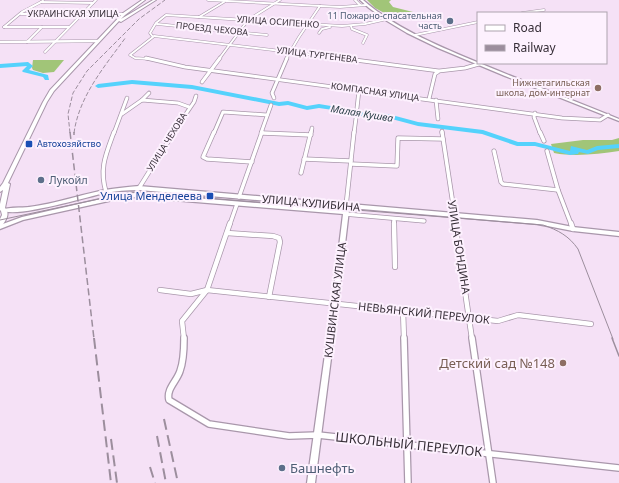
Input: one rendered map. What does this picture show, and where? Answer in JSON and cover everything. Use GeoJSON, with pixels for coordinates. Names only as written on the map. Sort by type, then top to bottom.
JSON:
{"type":"FeatureCollection","features":[{"type":"Feature","properties":{"kind":"main road"},"geometry":{"type":"LineString","coordinates":[[0,226],[5,218],[2,209],[3,194],[9,177],[44,102],[59,82],[98,41],[124,15],[144,0]]}},
{"type":"Feature","properties":{"kind":"main road"},"geometry":{"type":"LineString","coordinates":[[124,15],[155,0]]}},
{"type":"Feature","properties":{"kind":"main road"},"geometry":{"type":"LineString","coordinates":[[362,0],[387,19],[415,35],[477,63]]}},
{"type":"Feature","properties":{"kind":"main road"},"geometry":{"type":"LineString","coordinates":[[479,64],[619,120]]}},
{"type":"Feature","properties":{"kind":"main road"},"geometry":{"type":"LineString","coordinates":[[0,190],[9,177]]}},
{"type":"Feature","properties":{"kind":"main road","name":"УЛИЦА КУЛИБИНА"},"geometry":{"type":"LineString","coordinates":[[2,209],[29,210],[106,192],[139,188],[239,197],[346,211]]}},
{"type":"Feature","properties":{"kind":"main road","name":"УЛИЦА КУЛИБИНА"},"geometry":{"type":"LineString","coordinates":[[0,226],[22,219],[124,196],[135,195],[237,204],[346,211],[453,215],[537,222],[573,229],[619,234]]}},
{"type":"Feature","properties":{"kind":"main road","name":"КУШВИНСКАЯ УЛИЦА"},"geometry":{"type":"LineString","coordinates":[[311,483],[346,211]]}},
{"type":"Feature","properties":{"kind":"street"},"geometry":{"type":"LineString","coordinates":[[45,0],[31,5],[21,14],[10,20],[4,27],[70,27]]}},
{"type":"Feature","properties":{"kind":"street"},"geometry":{"type":"LineString","coordinates":[[69,3],[75,0]]}},
{"type":"Feature","properties":{"kind":"street"},"geometry":{"type":"LineString","coordinates":[[45,52],[96,0]]}},
{"type":"Feature","properties":{"kind":"street"},"geometry":{"type":"LineString","coordinates":[[208,0],[320,6],[366,4]]}},
{"type":"Feature","properties":{"kind":"street"},"geometry":{"type":"LineString","coordinates":[[202,82],[209,70],[248,20],[271,4],[280,0]]}},
{"type":"Feature","properties":{"kind":"street"},"geometry":{"type":"LineString","coordinates":[[355,0],[360,5]]}},
{"type":"Feature","properties":{"kind":"street"},"geometry":{"type":"LineString","coordinates":[[199,17],[227,1]]}},
{"type":"Feature","properties":{"kind":"street"},"geometry":{"type":"LineString","coordinates":[[41,2],[93,3]]}},
{"type":"Feature","properties":{"kind":"street"},"geometry":{"type":"LineString","coordinates":[[274,98],[272,93],[289,52],[306,23],[320,6]]}},
{"type":"Feature","properties":{"kind":"street"},"geometry":{"type":"LineString","coordinates":[[529,12],[544,10]]}},
{"type":"Feature","properties":{"kind":"street","name":"УКРАИНСКАЯ УЛИЦА"},"geometry":{"type":"LineString","coordinates":[[21,14],[124,15]]}},
{"type":"Feature","properties":{"kind":"street","name":"УЛИЦА ОСИПЕНКО"},"geometry":{"type":"LineString","coordinates":[[158,24],[161,18],[168,15],[351,26],[387,19]]}},
{"type":"Feature","properties":{"kind":"street"},"geometry":{"type":"LineString","coordinates":[[415,35],[477,22]]}},
{"type":"Feature","properties":{"kind":"street"},"geometry":{"type":"LineString","coordinates":[[154,36],[150,31],[158,24]]}},
{"type":"Feature","properties":{"kind":"street","name":"ПРОЕЗД ЧЕХОВА"},"geometry":{"type":"LineString","coordinates":[[158,24],[267,35]]}},
{"type":"Feature","properties":{"kind":"street"},"geometry":{"type":"LineString","coordinates":[[319,33],[322,29],[332,25]]}},
{"type":"Feature","properties":{"kind":"street"},"geometry":{"type":"LineString","coordinates":[[351,26],[353,30],[367,35],[363,43]]}},
{"type":"Feature","properties":{"kind":"street"},"geometry":{"type":"LineString","coordinates":[[27,42],[42,27]]}},
{"type":"Feature","properties":{"kind":"street","name":"УЛИЦА ТУРГЕНЕВА"},"geometry":{"type":"LineString","coordinates":[[154,36],[377,62],[438,72],[469,68],[479,64]]}},
{"type":"Feature","properties":{"kind":"street","name":"КОМПАСНАЯ УЛИЦА"},"geometry":{"type":"LineString","coordinates":[[154,36],[131,53],[133,57],[209,70],[571,118],[595,120],[602,119],[608,115]]}},
{"type":"Feature","properties":{"kind":"street"},"geometry":{"type":"LineString","coordinates":[[0,42],[98,41]]}},
{"type":"Feature","properties":{"kind":"street"},"geometry":{"type":"LineString","coordinates":[[429,99],[435,74],[438,72]]}},
{"type":"Feature","properties":{"kind":"street"},"geometry":{"type":"LineString","coordinates":[[358,90],[358,108]]}},
{"type":"Feature","properties":{"kind":"street"},"geometry":{"type":"LineString","coordinates":[[122,114],[142,100],[149,93]]}},
{"type":"Feature","properties":{"kind":"street","name":"УЛИЦА ЧЕХОВА"},"geometry":{"type":"LineString","coordinates":[[139,188],[167,141],[189,107],[194,102],[196,96]]}},
{"type":"Feature","properties":{"kind":"street"},"geometry":{"type":"LineString","coordinates":[[106,192],[103,182],[103,162],[127,98]]}},
{"type":"Feature","properties":{"kind":"street"},"geometry":{"type":"LineString","coordinates":[[142,100],[178,102],[189,107]]}},
{"type":"Feature","properties":{"kind":"street"},"geometry":{"type":"LineString","coordinates":[[436,100],[438,119]]}},
{"type":"Feature","properties":{"kind":"street"},"geometry":{"type":"LineString","coordinates":[[239,197],[271,105]]}},
{"type":"Feature","properties":{"kind":"street"},"geometry":{"type":"LineString","coordinates":[[252,162],[207,159],[203,156],[223,112],[267,115]]}},
{"type":"Feature","properties":{"kind":"street"},"geometry":{"type":"LineString","coordinates":[[535,113],[534,117],[544,141]]}},
{"type":"Feature","properties":{"kind":"street","name":"КУШВИНСКАЯ УЛИЦА"},"geometry":{"type":"LineString","coordinates":[[346,211],[356,118]]}},
{"type":"Feature","properties":{"kind":"street"},"geometry":{"type":"LineString","coordinates":[[302,173],[312,128]]}},
{"type":"Feature","properties":{"kind":"street","name":"УЛИЦА БОНДИНА"},"geometry":{"type":"LineString","coordinates":[[442,131],[493,483]]}},
{"type":"Feature","properties":{"kind":"street"},"geometry":{"type":"LineString","coordinates":[[262,133],[311,135]]}},
{"type":"Feature","properties":{"kind":"street"},"geometry":{"type":"LineString","coordinates":[[396,172],[396,166],[398,165],[398,138],[443,139]]}},
{"type":"Feature","properties":{"kind":"street"},"geometry":{"type":"LineString","coordinates":[[494,151],[502,183],[558,190]]}},
{"type":"Feature","properties":{"kind":"street"},"geometry":{"type":"LineString","coordinates":[[547,151],[558,190],[573,229]]}},
{"type":"Feature","properties":{"kind":"street"},"geometry":{"type":"LineString","coordinates":[[304,159],[396,166]]}},
{"type":"Feature","properties":{"kind":"street"},"geometry":{"type":"LineString","coordinates":[[207,290],[237,204]]}},
{"type":"Feature","properties":{"kind":"street"},"geometry":{"type":"LineString","coordinates":[[346,211],[394,219],[424,221]]}},
{"type":"Feature","properties":{"kind":"street"},"geometry":{"type":"LineString","coordinates":[[394,219],[394,267]]}},
{"type":"Feature","properties":{"kind":"street"},"geometry":{"type":"LineString","coordinates":[[227,233],[273,236],[279,238],[280,242],[269,297]]}},
{"type":"Feature","properties":{"kind":"street","name":"НЕВЬЯНСКИЙ ПЕРЕУЛОК"},"geometry":{"type":"LineString","coordinates":[[160,290],[191,294],[207,290],[500,321],[510,316],[518,315],[592,324]]}},
{"type":"Feature","properties":{"kind":"street","name":"ШКОЛЬНЫЙ ПЕРЕУЛОК"},"geometry":{"type":"LineString","coordinates":[[207,290],[182,321],[185,343],[183,359],[180,372],[168,393],[168,398],[200,420],[209,424],[289,436],[318,435],[488,452],[619,468]]}},
{"type":"Feature","properties":{"kind":"street"},"geometry":{"type":"LineString","coordinates":[[404,310],[408,483]]}},
{"type":"Feature","properties":{"kind":"green space"},"geometry":{"type":"Polygon","coordinates":[[[367,0],[391,0],[389,2],[393,7],[413,12],[390,16],[375,8],[367,0]]]}},
{"type":"Feature","properties":{"kind":"green space"},"geometry":{"type":"Polygon","coordinates":[[[33,60],[64,60],[54,72],[43,73],[33,70],[33,60]]]}},
{"type":"Feature","properties":{"kind":"green space"},"geometry":{"type":"Polygon","coordinates":[[[619,138],[619,151],[595,154],[570,155],[554,153],[551,144],[583,140],[612,140],[619,138]]]}},
{"type":"Feature","properties":{"kind":"waterway","name":"Малая Кушва"},"geometry":{"type":"LineString","coordinates":[[0,66],[28,64],[30,66],[25,71],[46,76],[47,79]]}},
{"type":"Feature","properties":{"kind":"waterway","name":"Малая Кушва"},"geometry":{"type":"LineString","coordinates":[[98,86],[132,82],[192,87],[279,104],[288,103],[307,108],[319,106],[335,108],[345,113],[388,116],[418,124],[483,132],[517,144],[535,144],[570,153],[575,152],[574,148],[588,152],[597,148],[619,146]]}},
{"type":"Feature","properties":{"kind":"tram line"},"geometry":{"type":"LineString","coordinates":[[0,220],[132,192],[543,225],[563,234],[571,240],[578,249],[613,339]]}},
{"type":"Feature","properties":{"kind":"tram line"},"geometry":{"type":"LineString","coordinates":[[612,338],[619,356]]}},
{"type":"Feature","properties":{"kind":"railway"},"geometry":{"type":"LineString","coordinates":[[70,133],[68,114],[73,93],[87,71],[139,19],[165,0]]}},
{"type":"Feature","properties":{"kind":"railway"},"geometry":{"type":"LineString","coordinates":[[74,133],[81,106],[87,94],[126,37]]}},
{"type":"Feature","properties":{"kind":"railway"},"geometry":{"type":"LineString","coordinates":[[70,132],[94,339]]}},
{"type":"Feature","properties":{"kind":"railway"},"geometry":{"type":"LineString","coordinates":[[94,338],[111,483]]}},
{"type":"Feature","properties":{"kind":"railway"},"geometry":{"type":"LineString","coordinates":[[164,419],[178,483]]}},
{"type":"Feature","properties":{"kind":"railway"},"geometry":{"type":"LineString","coordinates":[[157,436],[166,483]]}},
{"type":"Feature","properties":{"kind":"railway"},"geometry":{"type":"LineString","coordinates":[[111,439],[117,483]]}},
{"type":"Feature","properties":{"kind":"railway"},"geometry":{"type":"LineString","coordinates":[[150,467],[155,483]]}},
{"type":"Feature","properties":{"kind":"place","name":"11 Пожарно-спасательная часть"},"geometry":{"type":"Point","coordinates":[450,21]}},
{"type":"Feature","properties":{"kind":"place","name":"Нижнетагильская школа, дом-интернат"},"geometry":{"type":"Point","coordinates":[598,88]}},
{"type":"Feature","properties":{"kind":"place","name":"Автохозяйство"},"geometry":{"type":"Point","coordinates":[29,144]}},
{"type":"Feature","properties":{"kind":"place","name":"Лукойл"},"geometry":{"type":"Point","coordinates":[41,180]}},
{"type":"Feature","properties":{"kind":"place","name":"Улица Менделеева"},"geometry":{"type":"Point","coordinates":[210,196]}},
{"type":"Feature","properties":{"kind":"place","name":"Детский сад №148"},"geometry":{"type":"Point","coordinates":[563,363]}},
{"type":"Feature","properties":{"kind":"place","name":"Башнефть"},"geometry":{"type":"Point","coordinates":[282,468]}}]}
